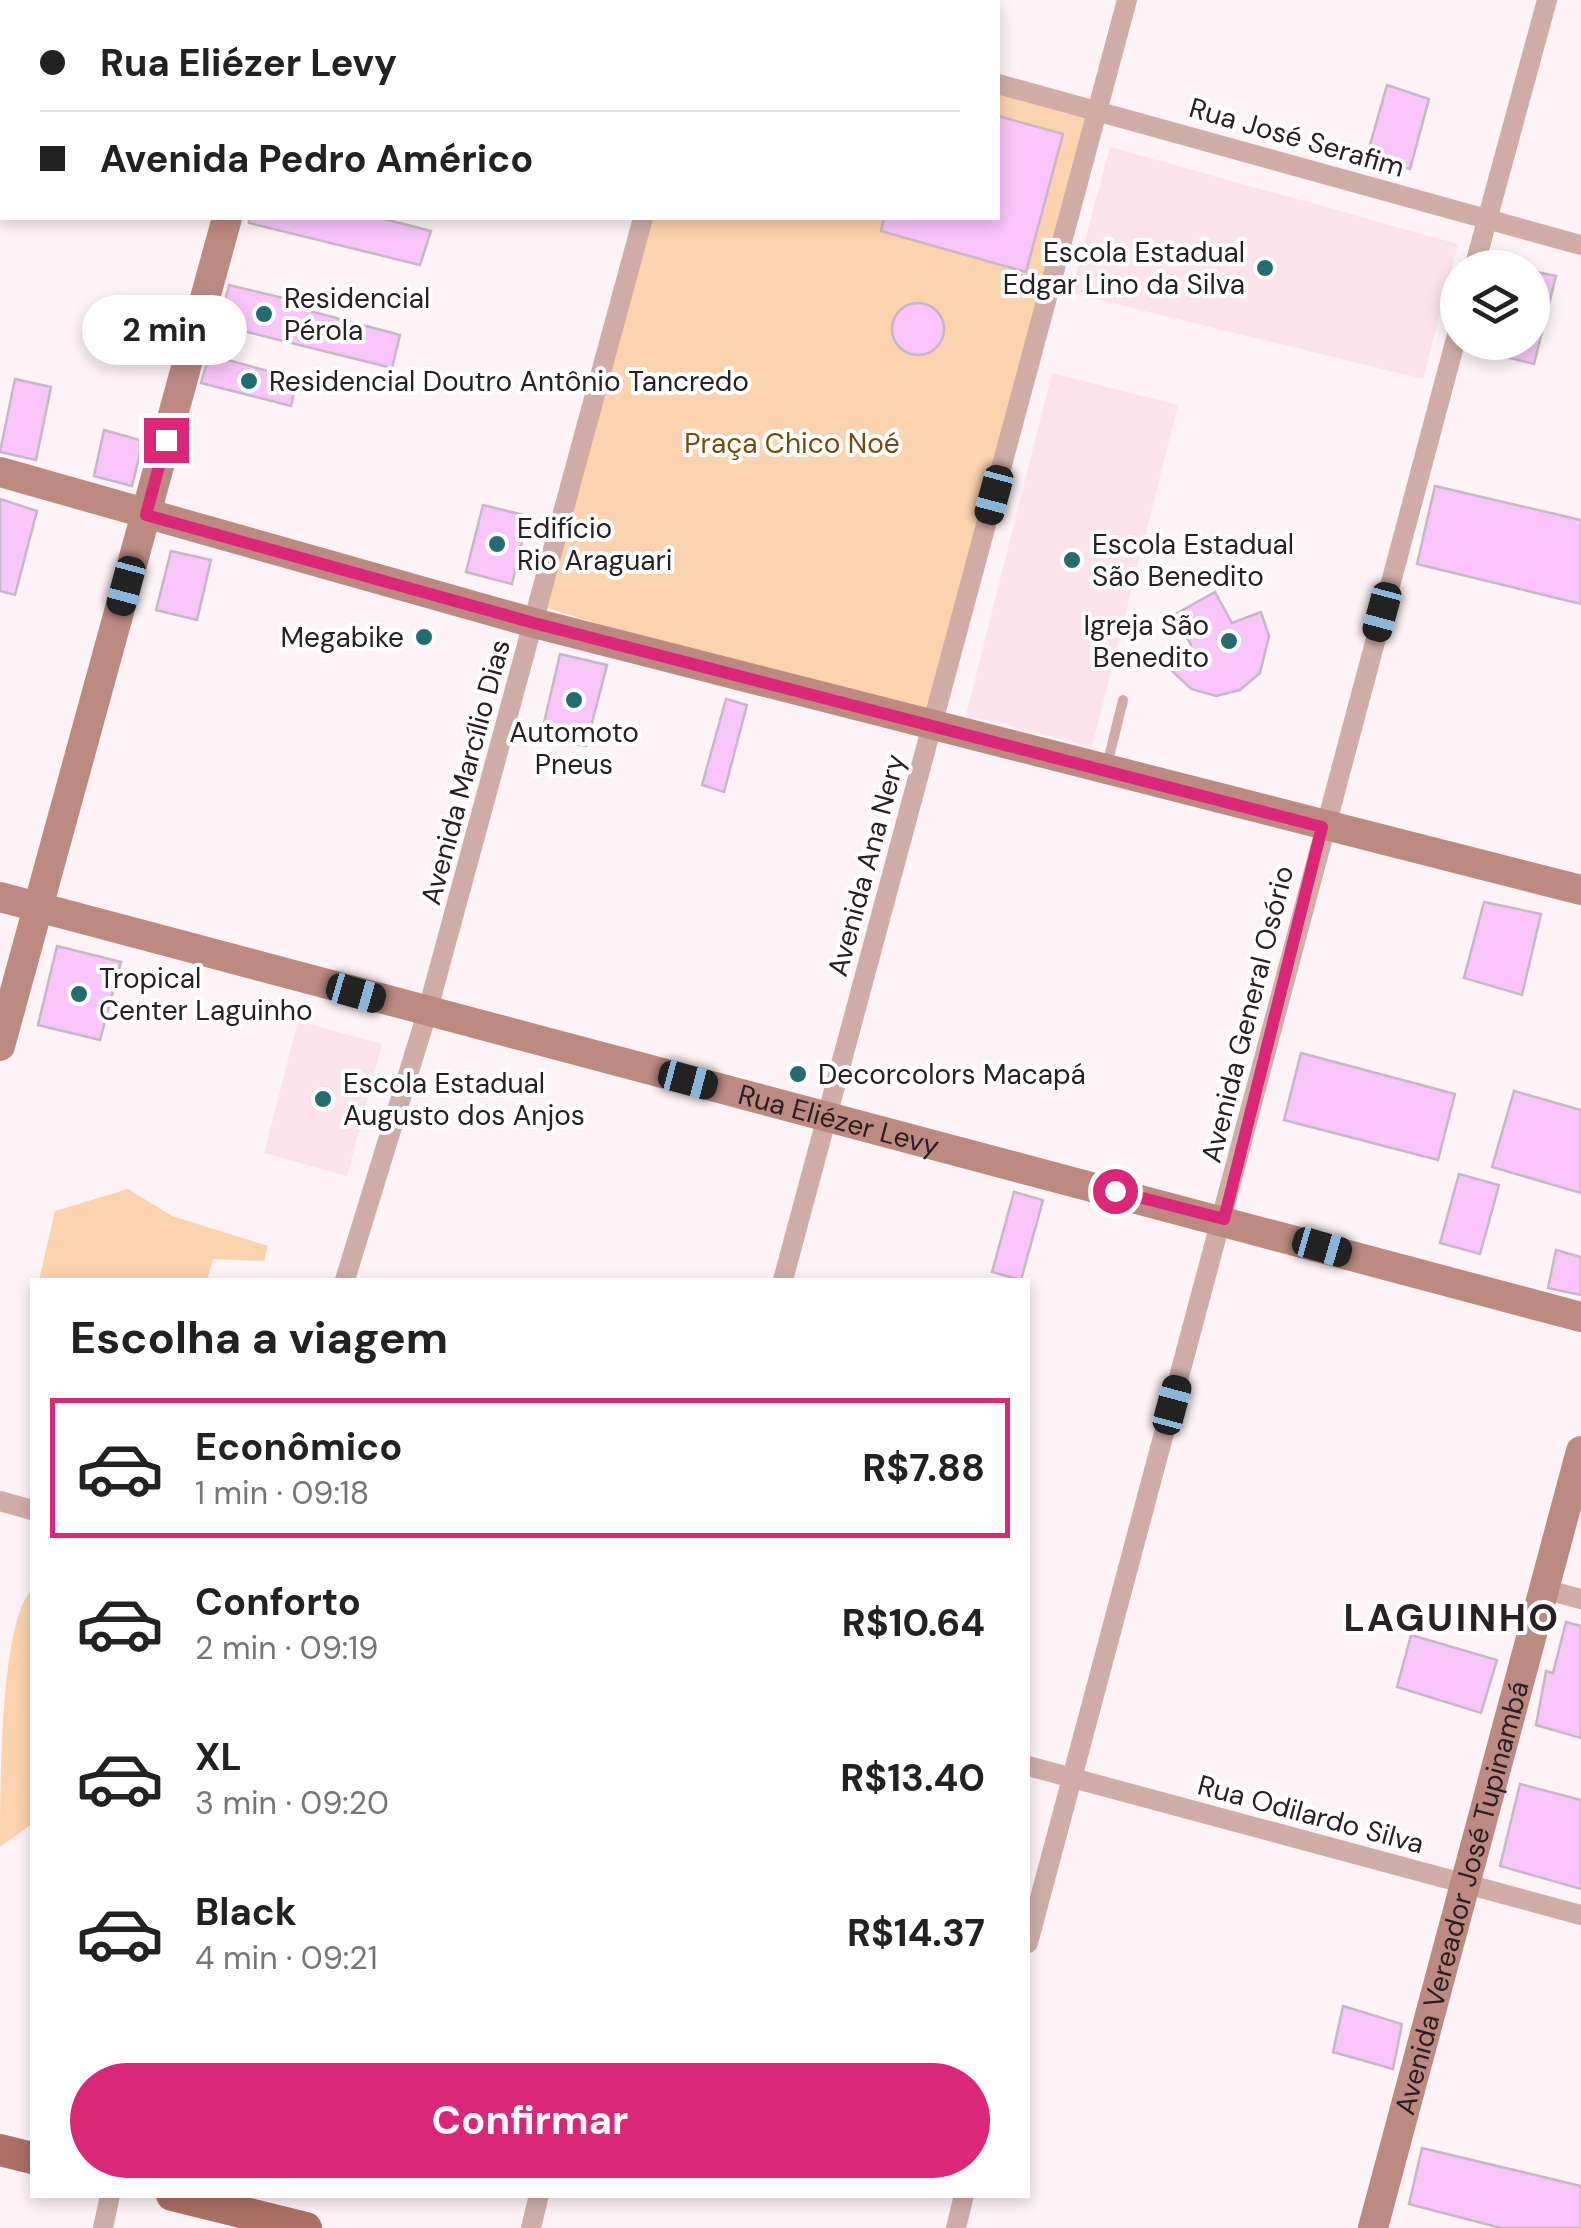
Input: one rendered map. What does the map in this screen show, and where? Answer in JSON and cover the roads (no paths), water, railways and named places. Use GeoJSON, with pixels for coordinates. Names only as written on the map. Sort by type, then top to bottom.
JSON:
{"type":"FeatureCollection","features":[{"type":"Feature","properties":{"kind":"main road"},"geometry":{"type":"LineString","coordinates":[[0,1046],[226,220]]}},
{"type":"Feature","properties":{"kind":"main road"},"geometry":{"type":"LineString","coordinates":[[0,472],[534,623],[1581,890]]}},
{"type":"Feature","properties":{"kind":"main road","name":"Rua Eliézer Levy"},"geometry":{"type":"LineString","coordinates":[[0,897],[38,904],[427,1013],[1224,1219],[1581,1317]]}},
{"type":"Feature","properties":{"kind":"main road","name":"Avenida Vereador José Tupinambá"},"geometry":{"type":"LineString","coordinates":[[1373,2228],[1581,1451]]}},
{"type":"Feature","properties":{"kind":"main road"},"geometry":{"type":"LineString","coordinates":[[0,2150],[30,2158]]}},
{"type":"Feature","properties":{"kind":"main road"},"geometry":{"type":"LineString","coordinates":[[184,2198],[306,2228]]}},
{"type":"Feature","properties":{"kind":"street","name":"Avenida Ana Nery"},"geometry":{"type":"LineString","coordinates":[[784,1278],[1127,0]]}},
{"type":"Feature","properties":{"kind":"street"},"geometry":{"type":"LineString","coordinates":[[1479,250],[1547,0]]}},
{"type":"Feature","properties":{"kind":"street","name":"Rua José Serafim"},"geometry":{"type":"LineString","coordinates":[[1000,85],[1581,245]]}},
{"type":"Feature","properties":{"kind":"street","name":"Avenida Marcílio Dias"},"geometry":{"type":"LineString","coordinates":[[346,1278],[427,1013],[642,220]]}},
{"type":"Feature","properties":{"kind":"street","name":"Avenida General Osório"},"geometry":{"type":"LineString","coordinates":[[1030,1934],[1069,1777],[1224,1219],[1322,827],[1450,360]]}},
{"type":"Feature","properties":{"kind":"street"},"geometry":{"type":"LineString","coordinates":[[0,1501],[30,1509]]}},
{"type":"Feature","properties":{"kind":"street"},"geometry":{"type":"LineString","coordinates":[[1544,1589],[1581,1599]]}},
{"type":"Feature","properties":{"kind":"street","name":"Rua Odilardo Silva"},"geometry":{"type":"LineString","coordinates":[[1030,1767],[1581,1915]]}},
{"type":"Feature","properties":{"kind":"street"},"geometry":{"type":"LineString","coordinates":[[102,2228],[109,2198]]}},
{"type":"Feature","properties":{"kind":"street"},"geometry":{"type":"LineString","coordinates":[[530,2228],[538,2198]]}},
{"type":"Feature","properties":{"kind":"street"},"geometry":{"type":"LineString","coordinates":[[956,2228],[963,2198]]}},
{"type":"Feature","properties":{"kind":"lane"},"geometry":{"type":"LineString","coordinates":[[1106,771],[1124,700]]}},
{"type":"Feature","properties":{"kind":"place","name":"Escola Estadual Edgar Lino da Silva"},"geometry":{"type":"Point","coordinates":[1265,268]}},
{"type":"Feature","properties":{"kind":"place","name":"Residencial Pérola"},"geometry":{"type":"Point","coordinates":[264,314]}},
{"type":"Feature","properties":{"kind":"place","name":"Residencial Doutro Antônio Tancredo"},"geometry":{"type":"Point","coordinates":[249,381]}},
{"type":"Feature","properties":{"kind":"place","name":"Edifício Rio Araguari"},"geometry":{"type":"Point","coordinates":[497,544]}},
{"type":"Feature","properties":{"kind":"place","name":"Escola Estadual São Benedito"},"geometry":{"type":"Point","coordinates":[1072,560]}},
{"type":"Feature","properties":{"kind":"place","name":"Megabike"},"geometry":{"type":"Point","coordinates":[424,637]}},
{"type":"Feature","properties":{"kind":"place","name":"Igreja São Benedito"},"geometry":{"type":"Point","coordinates":[1229,641]}},
{"type":"Feature","properties":{"kind":"place","name":"Automoto Pneus"},"geometry":{"type":"Point","coordinates":[574,700]}},
{"type":"Feature","properties":{"kind":"place","name":"Tropical Center Laguinho"},"geometry":{"type":"Point","coordinates":[79,994]}},
{"type":"Feature","properties":{"kind":"place","name":"Decorcolors Macapá"},"geometry":{"type":"Point","coordinates":[798,1074]}},
{"type":"Feature","properties":{"kind":"place","name":"Escola Estadual Augusto dos Anjos"},"geometry":{"type":"Point","coordinates":[323,1099]}},
{"type":"Feature","properties":{"kind":"district","name":"LAGUINHO"},"geometry":{"type":"Point","coordinates":[1452,1618]}},
{"type":"Feature","properties":{"kind":"park label","name":"Praça Chico Noé"},"geometry":{"type":"Point","coordinates":[792,443]}}]}
